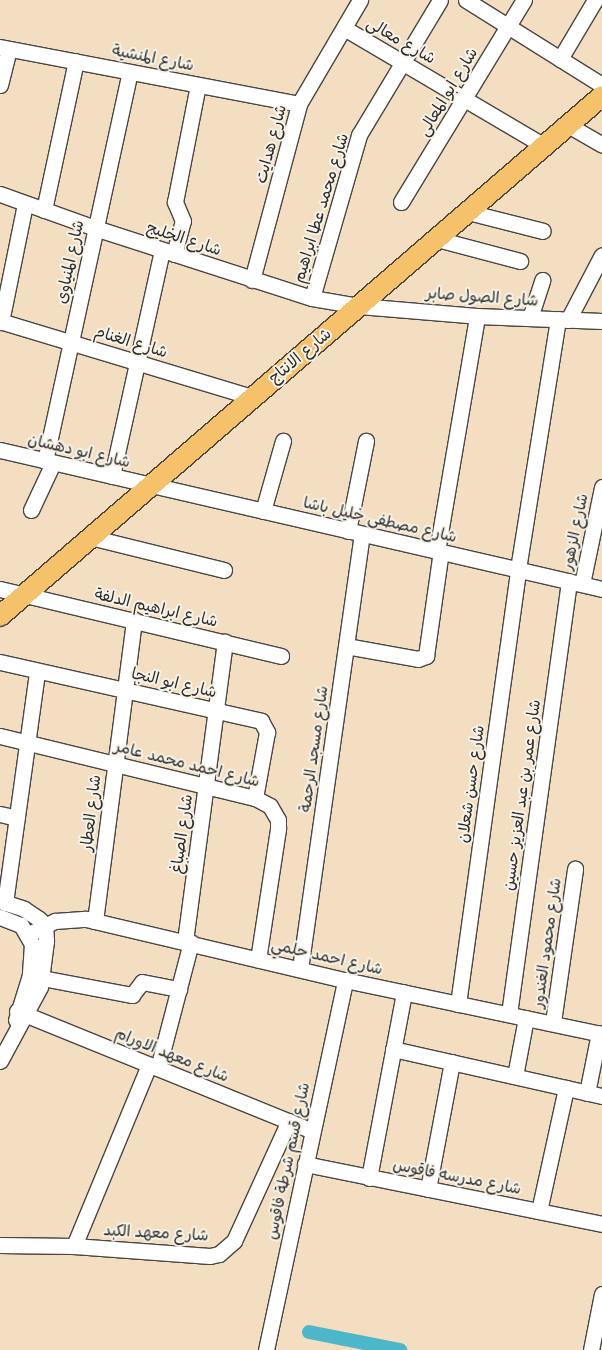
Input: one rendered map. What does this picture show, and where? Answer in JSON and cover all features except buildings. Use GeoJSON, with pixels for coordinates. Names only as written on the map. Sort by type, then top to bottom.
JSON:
{"type":"FeatureCollection","features":[{"type":"Feature","properties":{"kind":"main road","name":"شارع الانتاج"},"geometry":{"type":"LineString","coordinates":[[0,616],[602,96]]}},
{"type":"Feature","properties":{"kind":"street","name":"شارع هدايت"},"geometry":{"type":"LineString","coordinates":[[252,280],[299,104],[360,0]]}},
{"type":"Feature","properties":{"kind":"street","name":"شارع محمد عطا ابراهيم"},"geometry":{"type":"LineString","coordinates":[[312,298],[354,147],[401,62],[440,0]]}},
{"type":"Feature","properties":{"kind":"street"},"geometry":{"type":"LineString","coordinates":[[466,0],[602,85]]}},
{"type":"Feature","properties":{"kind":"street","name":"شارع ابو المعالى"},"geometry":{"type":"LineString","coordinates":[[401,202],[524,0]]}},
{"type":"Feature","properties":{"kind":"street"},"geometry":{"type":"LineString","coordinates":[[560,59],[595,0]]}},
{"type":"Feature","properties":{"kind":"street","name":"شارع معالى"},"geometry":{"type":"LineString","coordinates":[[344,28],[544,146]]}},
{"type":"Feature","properties":{"kind":"street"},"geometry":{"type":"LineString","coordinates":[[0,85],[4,48]]}},
{"type":"Feature","properties":{"kind":"street","name":"شارع المنشية"},"geometry":{"type":"LineString","coordinates":[[4,48],[299,104]]}},
{"type":"Feature","properties":{"kind":"street"},"geometry":{"type":"LineString","coordinates":[[44,210],[76,61]]}},
{"type":"Feature","properties":{"kind":"street","name":"شارع المنياوى"},"geometry":{"type":"LineString","coordinates":[[31,510],[49,462],[70,343],[130,72]]}},
{"type":"Feature","properties":{"kind":"street"},"geometry":{"type":"LineString","coordinates":[[112,476],[138,362],[168,252],[183,221],[175,202],[198,85]]}},
{"type":"Feature","properties":{"kind":"street"},"geometry":{"type":"LineString","coordinates":[[568,125],[602,145]]}},
{"type":"Feature","properties":{"kind":"street","name":"شارع الخليج"},"geometry":{"type":"LineString","coordinates":[[0,194],[252,280],[312,298],[359,306]]}},
{"type":"Feature","properties":{"kind":"street"},"geometry":{"type":"LineString","coordinates":[[1,322],[25,204]]}},
{"type":"Feature","properties":{"kind":"street"},"geometry":{"type":"LineString","coordinates":[[468,212],[543,231]]}},
{"type":"Feature","properties":{"kind":"street"},"geometry":{"type":"LineString","coordinates":[[437,239],[520,261]]}},
{"type":"Feature","properties":{"kind":"street","name":"شارع حسن شعلان"},"geometry":{"type":"LineString","coordinates":[[458,1004],[518,569],[563,320],[601,258]]}},
{"type":"Feature","properties":{"kind":"street"},"geometry":{"type":"LineString","coordinates":[[530,318],[542,280]]}},
{"type":"Feature","properties":{"kind":"street","name":"شارع الصول صابر"},"geometry":{"type":"LineString","coordinates":[[359,306],[477,316],[602,321]]}},
{"type":"Feature","properties":{"kind":"street"},"geometry":{"type":"LineString","coordinates":[[346,646],[418,659],[426,656],[439,551],[477,316]]}},
{"type":"Feature","properties":{"kind":"street","name":"شارع الغنام"},"geometry":{"type":"LineString","coordinates":[[1,322],[252,397]]}},
{"type":"Feature","properties":{"kind":"street","name":"شارع مسجد الرحمة"},"geometry":{"type":"LineString","coordinates":[[300,969],[346,646],[355,532],[366,441]]}},
{"type":"Feature","properties":{"kind":"street"},"geometry":{"type":"LineString","coordinates":[[263,511],[283,442]]}},
{"type":"Feature","properties":{"kind":"street","name":"شارع ابو دهشان"},"geometry":{"type":"LineString","coordinates":[[0,450],[151,485]]}},
{"type":"Feature","properties":{"kind":"street","name":"شارع مصطفى خليل باشا"},"geometry":{"type":"LineString","coordinates":[[151,485],[602,589]]}},
{"type":"Feature","properties":{"kind":"street","name":"شارع الزهور"},"geometry":{"type":"LineString","coordinates":[[576,582],[602,486]]}},
{"type":"Feature","properties":{"kind":"street"},"geometry":{"type":"LineString","coordinates":[[90,537],[224,570]]}},
{"type":"Feature","properties":{"kind":"street","name":"شارع عمر بن عبد العزيز حسين"},"geometry":{"type":"LineString","coordinates":[[509,1014],[576,582]]}},
{"type":"Feature","properties":{"kind":"street","name":"شارع ابراهيم الدلفة"},"geometry":{"type":"LineString","coordinates":[[0,589],[281,656]]}},
{"type":"Feature","properties":{"kind":"street","name":"شارع العطار"},"geometry":{"type":"LineString","coordinates":[[95,921],[134,620]]}},
{"type":"Feature","properties":{"kind":"street","name":"شارع الصباغ"},"geometry":{"type":"LineString","coordinates":[[74,1246],[153,1066],[179,989],[188,942],[225,642]]}},
{"type":"Feature","properties":{"kind":"street","name":"شارع ابو النجا"},"geometry":{"type":"LineString","coordinates":[[0,662],[262,721],[266,726],[255,798]]}},
{"type":"Feature","properties":{"kind":"street"},"geometry":{"type":"LineString","coordinates":[[2,907],[17,818],[37,671]]}},
{"type":"Feature","properties":{"kind":"street","name":"شارع احمد محمد عامر"},"geometry":{"type":"LineString","coordinates":[[0,736],[255,798],[270,806],[278,820],[258,959]]}},
{"type":"Feature","properties":{"kind":"street"},"geometry":{"type":"LineString","coordinates":[[0,814],[17,818]]}},
{"type":"Feature","properties":{"kind":"street","name":"شارع محمود الغندور"},"geometry":{"type":"LineString","coordinates":[[553,1022],[575,869]]}},
{"type":"Feature","properties":{"kind":"street"},"geometry":{"type":"LineString","coordinates":[[0,1061],[22,1013],[42,978],[46,956],[45,926],[24,909],[2,907]]}},
{"type":"Feature","properties":{"kind":"street"},"geometry":{"type":"LineString","coordinates":[[2,907],[29,934],[32,965],[22,1013]]}},
{"type":"Feature","properties":{"kind":"street","name":"شارع احمد حلمي"},"geometry":{"type":"LineString","coordinates":[[29,934],[65,919],[95,921],[345,980],[601,1033]]}},
{"type":"Feature","properties":{"kind":"street"},"geometry":{"type":"LineString","coordinates":[[42,978],[132,995],[142,982],[179,989]]}},
{"type":"Feature","properties":{"kind":"street","name":"شارع قسم شرطة فاقوس"},"geometry":{"type":"LineString","coordinates":[[266,1350],[345,980]]}},
{"type":"Feature","properties":{"kind":"street"},"geometry":{"type":"LineString","coordinates":[[370,1178],[404,992]]}},
{"type":"Feature","properties":{"kind":"street","name":"شارع معهد الاورام"},"geometry":{"type":"LineString","coordinates":[[22,1013],[312,1131]]}},
{"type":"Feature","properties":{"kind":"street"},"geometry":{"type":"LineString","coordinates":[[515,1076],[526,1018]]}},
{"type":"Feature","properties":{"kind":"street"},"geometry":{"type":"LineString","coordinates":[[393,1049],[595,1094],[601,1033]]}},
{"type":"Feature","properties":{"kind":"street"},"geometry":{"type":"LineString","coordinates":[[428,1189],[452,1062]]}},
{"type":"Feature","properties":{"kind":"street"},"geometry":{"type":"LineString","coordinates":[[539,1211],[566,1088]]}},
{"type":"Feature","properties":{"kind":"street","name":"شارع معهد الكبد"},"geometry":{"type":"LineString","coordinates":[[0,1245],[74,1246],[210,1256],[219,1254],[234,1241],[289,1121]]}},
{"type":"Feature","properties":{"kind":"street","name":"شارع مدرسه فاقوس"},"geometry":{"type":"LineString","coordinates":[[306,1164],[602,1224]]}},
{"type":"Feature","properties":{"kind":"street"},"geometry":{"type":"LineString","coordinates":[[596,1342],[602,1294]]}},
{"type":"Feature","properties":{"kind":"waterway"},"geometry":{"type":"LineString","coordinates":[[309,1332],[400,1350]]}}]}
